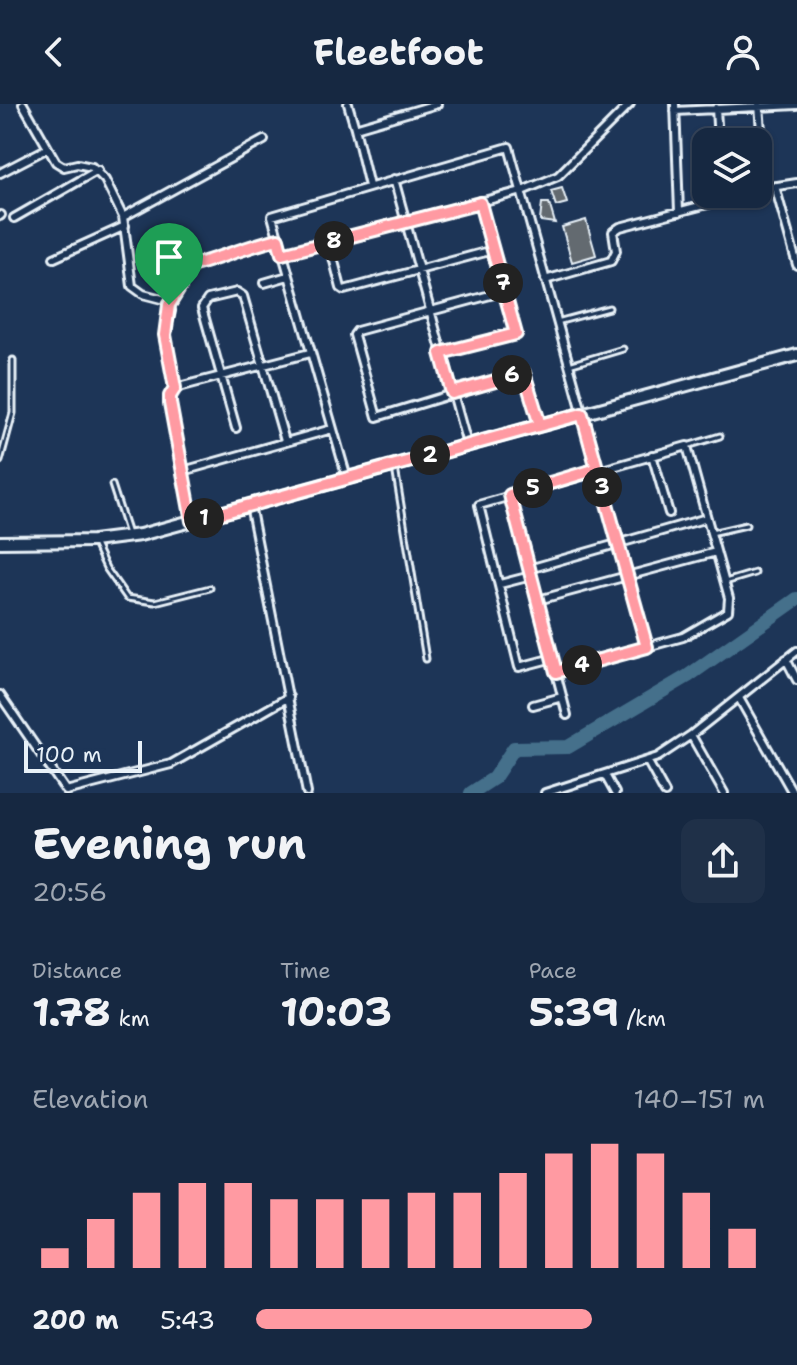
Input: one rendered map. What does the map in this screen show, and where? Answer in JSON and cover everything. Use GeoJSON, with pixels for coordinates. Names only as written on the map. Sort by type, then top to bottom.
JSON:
{"type":"FeatureCollection","features":[{"type":"Feature","properties":{"kind":"main road"},"geometry":{"type":"LineString","coordinates":[[0,542],[93,541],[129,537],[797,355]]}},
{"type":"Feature","properties":{"kind":"street"},"geometry":{"type":"LineString","coordinates":[[23,104],[60,165],[84,165],[98,170],[123,217],[132,286],[143,294],[166,300],[169,305]]}},
{"type":"Feature","properties":{"kind":"street"},"geometry":{"type":"LineString","coordinates":[[348,104],[369,186]]}},
{"type":"Feature","properties":{"kind":"street"},"geometry":{"type":"LineString","coordinates":[[355,128],[437,104]]}},
{"type":"Feature","properties":{"kind":"street"},"geometry":{"type":"LineString","coordinates":[[282,254],[480,203],[558,176],[630,104]]}},
{"type":"Feature","properties":{"kind":"street"},"geometry":{"type":"LineString","coordinates":[[759,105],[760,128]]}},
{"type":"Feature","properties":{"kind":"street"},"geometry":{"type":"LineString","coordinates":[[679,212],[675,108],[797,105]]}},
{"type":"Feature","properties":{"kind":"street"},"geometry":{"type":"LineString","coordinates":[[716,108],[717,128]]}},
{"type":"Feature","properties":{"kind":"street"},"geometry":{"type":"LineString","coordinates":[[123,217],[264,140]]}},
{"type":"Feature","properties":{"kind":"street"},"geometry":{"type":"LineString","coordinates":[[347,478],[288,276],[274,213],[509,147],[647,647]]}},
{"type":"Feature","properties":{"kind":"street"},"geometry":{"type":"LineString","coordinates":[[0,173],[48,148]]}},
{"type":"Feature","properties":{"kind":"street"},"geometry":{"type":"LineString","coordinates":[[14,218],[98,170]]}},
{"type":"Feature","properties":{"kind":"street"},"geometry":{"type":"LineString","coordinates":[[394,179],[467,444]]}},
{"type":"Feature","properties":{"kind":"street"},"geometry":{"type":"LineString","coordinates":[[772,186],[797,183]]}},
{"type":"Feature","properties":{"kind":"street"},"geometry":{"type":"LineString","coordinates":[[775,186],[797,262]]}},
{"type":"Feature","properties":{"kind":"street"},"geometry":{"type":"LineString","coordinates":[[441,353],[514,336],[505,291],[480,203]]}},
{"type":"Feature","properties":{"kind":"street"},"geometry":{"type":"LineString","coordinates":[[545,280],[611,261],[616,255],[612,236],[616,229],[692,207]]}},
{"type":"Feature","properties":{"kind":"street"},"geometry":{"type":"LineString","coordinates":[[54,258],[125,226]]}},
{"type":"Feature","properties":{"kind":"street"},"geometry":{"type":"LineString","coordinates":[[183,268],[278,239]]}},
{"type":"Feature","properties":{"kind":"street"},"geometry":{"type":"LineString","coordinates":[[329,242],[344,290],[493,250]]}},
{"type":"Feature","properties":{"kind":"street"},"geometry":{"type":"LineString","coordinates":[[177,245],[184,256],[183,268],[180,287],[169,305],[165,335],[175,388],[170,403],[192,521]]}},
{"type":"Feature","properties":{"kind":"street"},"geometry":{"type":"LineString","coordinates":[[264,283],[288,276]]}},
{"type":"Feature","properties":{"kind":"street"},"geometry":{"type":"LineString","coordinates":[[505,291],[355,332],[377,417],[524,373],[540,425]]}},
{"type":"Feature","properties":{"kind":"street"},"geometry":{"type":"LineString","coordinates":[[236,428],[202,308],[208,299],[241,293],[285,441]]}},
{"type":"Feature","properties":{"kind":"street"},"geometry":{"type":"LineString","coordinates":[[175,388],[310,353]]}},
{"type":"Feature","properties":{"kind":"street"},"geometry":{"type":"LineString","coordinates":[[183,471],[332,429]]}},
{"type":"Feature","properties":{"kind":"street"},"geometry":{"type":"LineString","coordinates":[[553,658],[519,667],[479,505],[597,469],[687,446],[725,582],[730,606],[728,611],[683,637],[556,672]]}},
{"type":"Feature","properties":{"kind":"street"},"geometry":{"type":"LineString","coordinates":[[652,455],[669,513]]}},
{"type":"Feature","properties":{"kind":"street"},"geometry":{"type":"LineString","coordinates":[[510,495],[567,715]]}},
{"type":"Feature","properties":{"kind":"street"},"geometry":{"type":"LineString","coordinates":[[250,505],[307,793]]}},
{"type":"Feature","properties":{"kind":"street"},"geometry":{"type":"LineString","coordinates":[[500,584],[617,542],[707,518]]}},
{"type":"Feature","properties":{"kind":"street"},"geometry":{"type":"LineString","coordinates":[[538,600],[716,552]]}},
{"type":"Feature","properties":{"kind":"street"},"geometry":{"type":"LineString","coordinates":[[545,793],[648,762],[691,735],[797,651]]}},
{"type":"Feature","properties":{"kind":"street"},"geometry":{"type":"LineString","coordinates":[[786,659],[797,680]]}},
{"type":"Feature","properties":{"kind":"street"},"geometry":{"type":"LineString","coordinates":[[0,695],[64,792],[171,764],[289,697]]}},
{"type":"Feature","properties":{"kind":"street"},"geometry":{"type":"LineString","coordinates":[[533,705],[562,697]]}},
{"type":"Feature","properties":{"kind":"street"},"geometry":{"type":"LineString","coordinates":[[739,698],[793,793]]}},
{"type":"Feature","properties":{"kind":"street"},"geometry":{"type":"LineString","coordinates":[[691,735],[724,793]]}},
{"type":"Feature","properties":{"kind":"street"},"geometry":{"type":"LineString","coordinates":[[648,762],[665,793]]}},
{"type":"Feature","properties":{"kind":"street"},"geometry":{"type":"LineString","coordinates":[[605,775],[615,793]]}},
{"type":"Feature","properties":{"kind":"lane"},"geometry":{"type":"LineString","coordinates":[[557,322],[609,308]]}},
{"type":"Feature","properties":{"kind":"lane"},"geometry":{"type":"LineString","coordinates":[[569,365],[623,349]]}},
{"type":"Feature","properties":{"kind":"lane"},"geometry":{"type":"LineString","coordinates":[[0,461],[13,413],[13,360]]}},
{"type":"Feature","properties":{"kind":"lane"},"geometry":{"type":"LineString","coordinates":[[687,446],[720,436]]}},
{"type":"Feature","properties":{"kind":"lane"},"geometry":{"type":"LineString","coordinates":[[395,465],[426,659]]}},
{"type":"Feature","properties":{"kind":"lane"},"geometry":{"type":"LineString","coordinates":[[112,485],[129,537]]}},
{"type":"Feature","properties":{"kind":"lane"},"geometry":{"type":"LineString","coordinates":[[711,533],[746,525]]}},
{"type":"Feature","properties":{"kind":"lane"},"geometry":{"type":"LineString","coordinates":[[93,541],[106,568],[127,598],[155,602],[210,588]]}},
{"type":"Feature","properties":{"kind":"lane"},"geometry":{"type":"LineString","coordinates":[[725,582],[755,573]]}},
{"type":"Feature","properties":{"kind":"building"},"geometry":{"type":"Polygon","coordinates":[[[562,188],[567,203],[556,206],[551,191],[562,188]]]}},
{"type":"Feature","properties":{"kind":"building"},"geometry":{"type":"Polygon","coordinates":[[[542,203],[549,203],[555,223],[540,221],[542,203]]]}},
{"type":"Feature","properties":{"kind":"building"},"geometry":{"type":"Polygon","coordinates":[[[586,220],[596,255],[572,262],[562,227],[586,220]]]}},
{"type":"Feature","properties":{"kind":"waterway"},"geometry":{"type":"LineString","coordinates":[[471,793],[494,778],[514,748],[568,747],[688,676],[797,599]]}},
{"type":"Feature","properties":{"kind":"route"},"geometry":{"type":"LineString","coordinates":[[169,305],[171,311],[165,335],[175,388],[171,392],[170,403],[192,521],[582,414],[647,647],[556,672],[510,495],[597,469],[582,414],[540,425],[524,373],[452,393],[441,353],[516,334],[480,203],[282,254],[278,239],[248,246],[183,268],[180,287],[169,305]]}}]}
